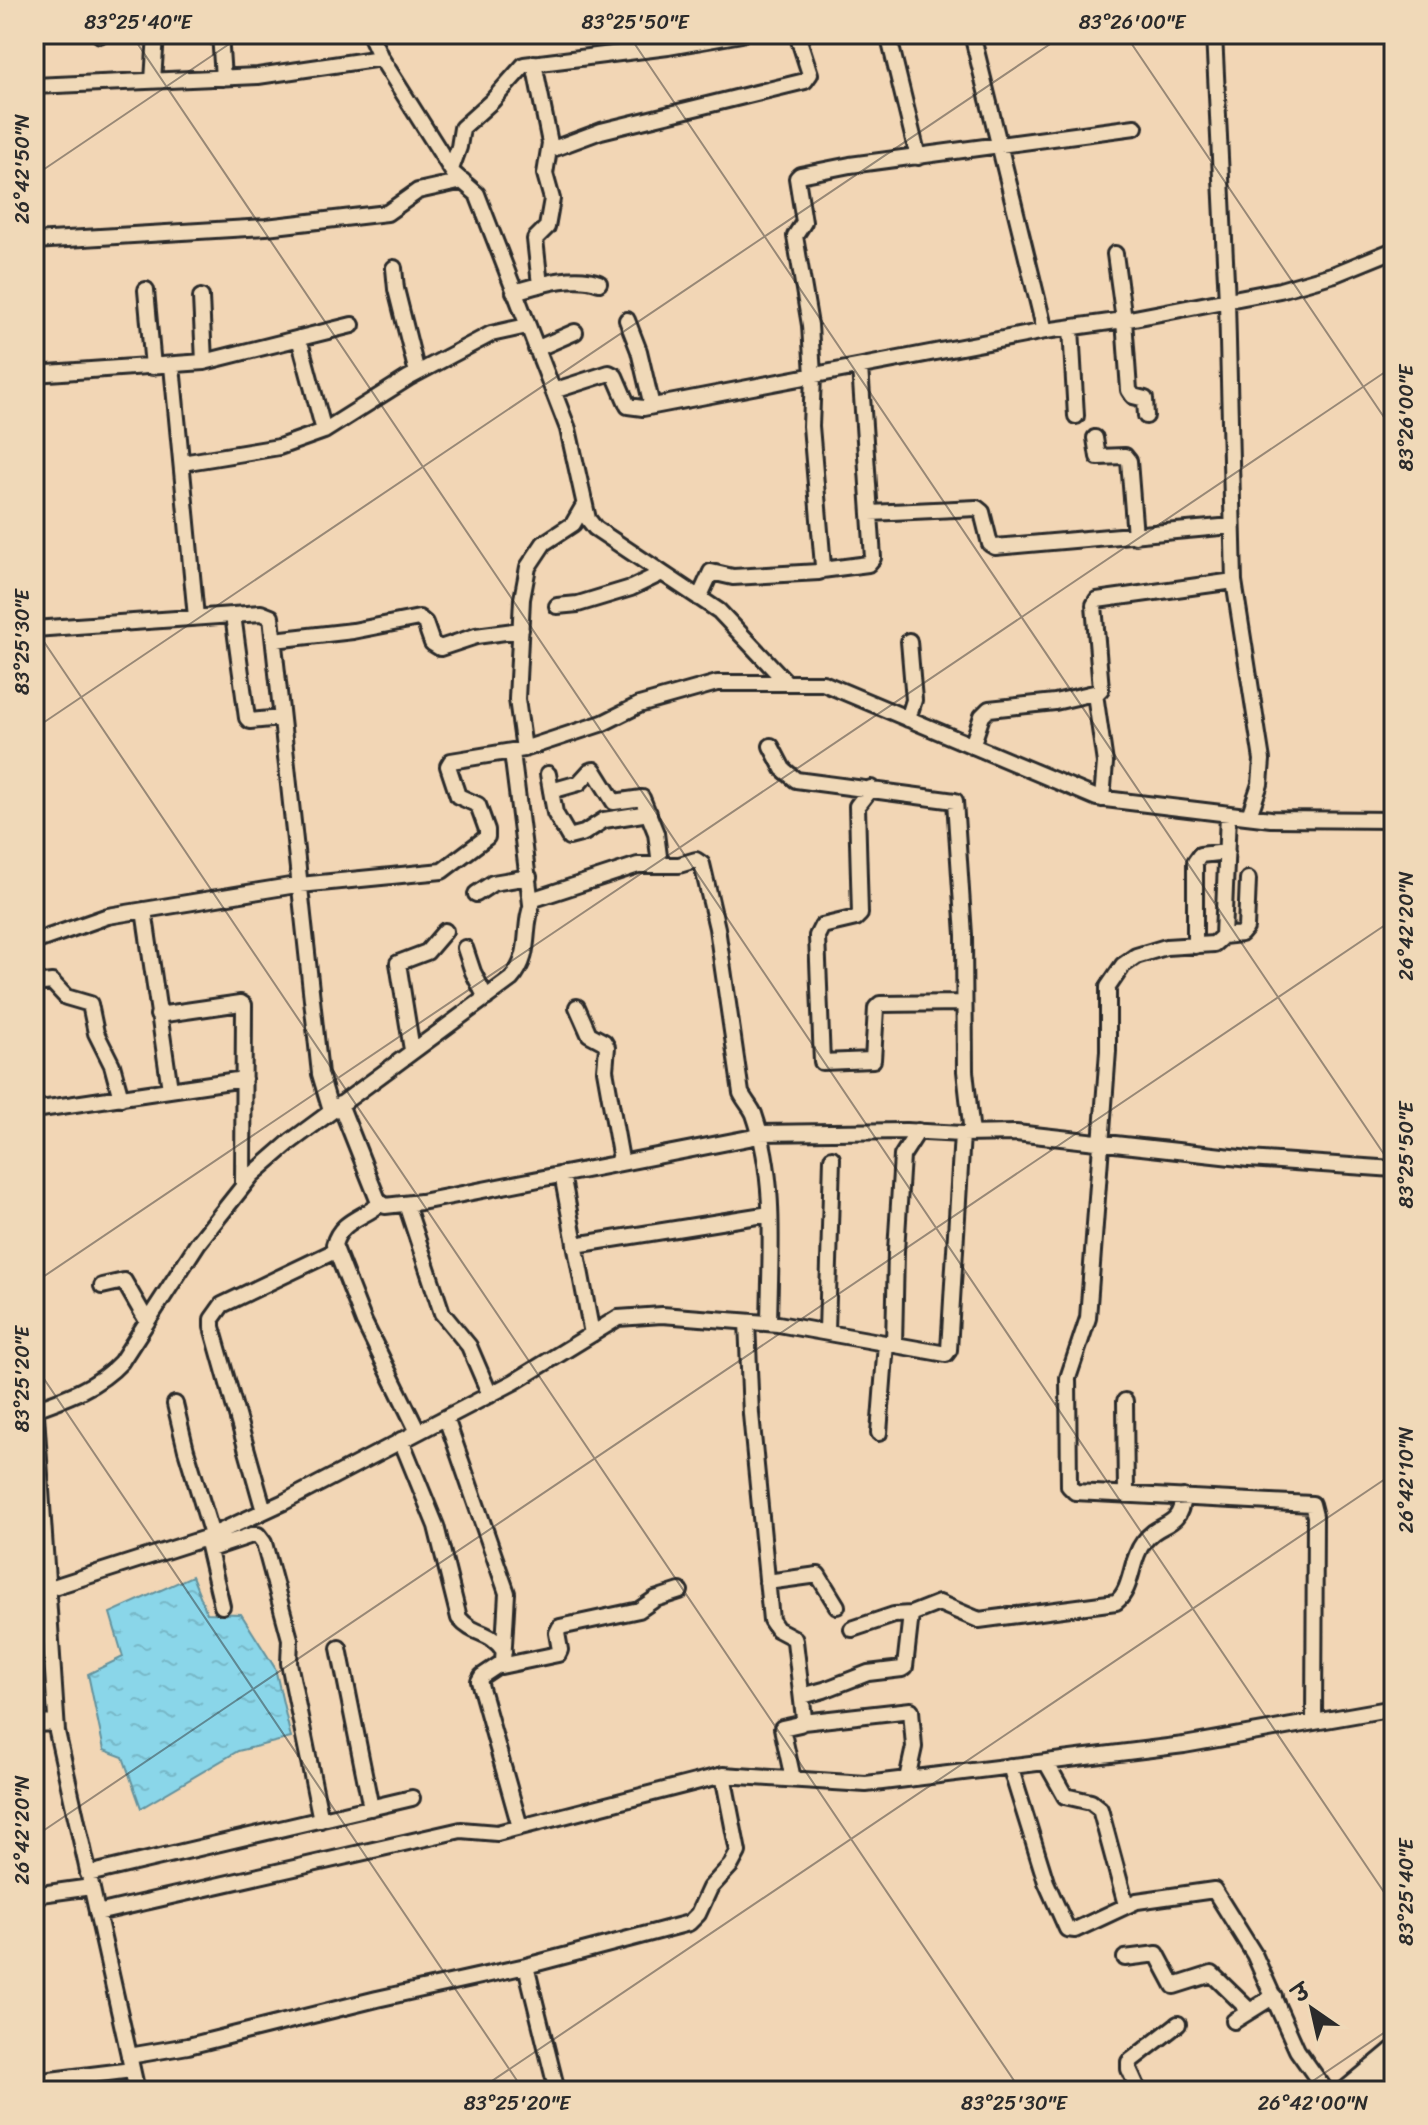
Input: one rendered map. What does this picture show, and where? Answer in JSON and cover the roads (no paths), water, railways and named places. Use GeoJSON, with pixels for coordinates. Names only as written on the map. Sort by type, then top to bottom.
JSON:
{"type":"FeatureCollection","features":[{"type":"Feature","properties":{"kind":"highway"},"geometry":{"type":"LineString","coordinates":[[1373,2091],[1394,2072]]}},
{"type":"Feature","properties":{"kind":"main road"},"geometry":{"type":"LineString","coordinates":[[1346,2091],[1394,2051]]}},
{"type":"Feature","properties":{"kind":"street"},"geometry":{"type":"LineString","coordinates":[[153,81],[156,34]]}},
{"type":"Feature","properties":{"kind":"street"},"geometry":{"type":"LineString","coordinates":[[220,34],[223,78]]}},
{"type":"Feature","properties":{"kind":"street"},"geometry":{"type":"LineString","coordinates":[[370,34],[381,58],[451,169],[477,194],[568,429],[588,519],[595,528],[719,611],[787,683]]}},
{"type":"Feature","properties":{"kind":"street"},"geometry":{"type":"LineString","coordinates":[[451,169],[462,128],[496,97],[519,68],[667,41],[742,34]]}},
{"type":"Feature","properties":{"kind":"street"},"geometry":{"type":"LineString","coordinates":[[550,150],[601,131],[805,81],[810,74],[797,34]]}},
{"type":"Feature","properties":{"kind":"street"},"geometry":{"type":"LineString","coordinates":[[888,34],[918,157]]}},
{"type":"Feature","properties":{"kind":"street"},"geometry":{"type":"LineString","coordinates":[[972,34],[1045,331]]}},
{"type":"Feature","properties":{"kind":"street"},"geometry":{"type":"LineString","coordinates":[[1214,34],[1227,301],[1234,581],[1262,760],[1260,784],[1249,816]]}},
{"type":"Feature","properties":{"kind":"street"},"geometry":{"type":"LineString","coordinates":[[34,86],[258,76],[381,58]]}},
{"type":"Feature","properties":{"kind":"street"},"geometry":{"type":"LineString","coordinates":[[534,63],[550,150],[545,174],[552,199],[547,227],[535,239],[540,285]]}},
{"type":"Feature","properties":{"kind":"street"},"geometry":{"type":"LineString","coordinates":[[822,570],[811,426],[813,376],[809,311],[795,236],[804,222],[797,178],[850,165],[1135,127]]}},
{"type":"Feature","properties":{"kind":"street"},"geometry":{"type":"LineString","coordinates":[[34,241],[266,227],[387,213],[418,191],[463,181]]}},
{"type":"Feature","properties":{"kind":"street"},"geometry":{"type":"LineString","coordinates":[[1115,254],[1129,390],[1133,396],[1145,399],[1146,416]]}},
{"type":"Feature","properties":{"kind":"street"},"geometry":{"type":"LineString","coordinates":[[553,391],[609,373],[615,376],[628,406],[652,406],[1045,331],[1227,301],[1280,290],[1393,255]]}},
{"type":"Feature","properties":{"kind":"street"},"geometry":{"type":"LineString","coordinates":[[394,268],[396,289],[417,373]]}},
{"type":"Feature","properties":{"kind":"street"},"geometry":{"type":"LineString","coordinates":[[514,292],[584,279],[599,283]]}},
{"type":"Feature","properties":{"kind":"street"},"geometry":{"type":"LineString","coordinates":[[146,290],[153,367]]}},
{"type":"Feature","properties":{"kind":"street"},"geometry":{"type":"LineString","coordinates":[[201,297],[204,362]]}},
{"type":"Feature","properties":{"kind":"street"},"geometry":{"type":"LineString","coordinates":[[627,320],[639,351],[652,406]]}},
{"type":"Feature","properties":{"kind":"street"},"geometry":{"type":"LineString","coordinates":[[34,374],[204,362],[352,325]]}},
{"type":"Feature","properties":{"kind":"street"},"geometry":{"type":"LineString","coordinates":[[182,463],[279,447],[324,431],[417,373],[491,334],[527,326]]}},
{"type":"Feature","properties":{"kind":"street"},"geometry":{"type":"LineString","coordinates":[[1071,328],[1076,416]]}},
{"type":"Feature","properties":{"kind":"street"},"geometry":{"type":"LineString","coordinates":[[536,349],[575,332]]}},
{"type":"Feature","properties":{"kind":"street"},"geometry":{"type":"LineString","coordinates":[[299,338],[324,431]]}},
{"type":"Feature","properties":{"kind":"street"},"geometry":{"type":"LineString","coordinates":[[172,366],[196,617]]}},
{"type":"Feature","properties":{"kind":"street"},"geometry":{"type":"LineString","coordinates":[[699,598],[711,572],[733,577],[822,570],[871,561],[873,552],[860,367]]}},
{"type":"Feature","properties":{"kind":"street"},"geometry":{"type":"LineString","coordinates":[[1095,438],[1098,457],[1125,456],[1129,461],[1135,536]]}},
{"type":"Feature","properties":{"kind":"street"},"geometry":{"type":"LineString","coordinates":[[35,1419],[107,1376],[121,1362],[198,1243],[243,1185],[290,1142],[486,998],[520,969],[525,956],[531,904],[518,750],[522,599],[530,561],[544,543],[573,524],[584,505]]}},
{"type":"Feature","properties":{"kind":"street"},"geometry":{"type":"LineString","coordinates":[[870,513],[977,508],[982,512],[990,544],[995,547],[1232,526]]}},
{"type":"Feature","properties":{"kind":"street"},"geometry":{"type":"LineString","coordinates":[[557,606],[578,604],[631,588],[662,573]]}},
{"type":"Feature","properties":{"kind":"street"},"geometry":{"type":"LineString","coordinates":[[972,746],[982,716],[989,709],[1055,702],[1095,694],[1101,689],[1094,605],[1097,600],[1234,581]]}},
{"type":"Feature","properties":{"kind":"street"},"geometry":{"type":"LineString","coordinates":[[34,629],[266,614],[272,623],[320,1074],[380,1204]]}},
{"type":"Feature","properties":{"kind":"street"},"geometry":{"type":"LineString","coordinates":[[233,615],[244,713],[250,721],[281,718]]}},
{"type":"Feature","properties":{"kind":"street"},"geometry":{"type":"LineString","coordinates":[[274,640],[353,631],[419,618],[425,623],[432,643],[440,648],[476,636],[521,630]]}},
{"type":"Feature","properties":{"kind":"street"},"geometry":{"type":"LineString","coordinates":[[908,719],[914,700],[909,641]]}},
{"type":"Feature","properties":{"kind":"street"},"geometry":{"type":"LineString","coordinates":[[34,942],[108,916],[300,885],[446,870],[487,837],[478,805],[458,796],[448,763],[518,750],[603,723],[639,705],[717,683],[823,683],[1102,799],[1271,819],[1394,820]]}},
{"type":"Feature","properties":{"kind":"street"},"geometry":{"type":"LineString","coordinates":[[1095,694],[1105,763],[1102,799]]}},
{"type":"Feature","properties":{"kind":"street"},"geometry":{"type":"LineString","coordinates":[[209,1541],[490,1395],[611,1321],[627,1316],[662,1315],[769,1323],[940,1354],[949,1350],[967,1134],[964,935],[955,801],[796,780],[783,769],[771,746]]}},
{"type":"Feature","properties":{"kind":"street"},"geometry":{"type":"LineString","coordinates":[[551,791],[579,783],[594,770],[612,801],[618,803],[642,798],[656,833],[660,864]]}},
{"type":"Feature","properties":{"kind":"street"},"geometry":{"type":"LineString","coordinates":[[548,774],[558,823],[569,837],[584,833],[604,820],[649,813]]}},
{"type":"Feature","properties":{"kind":"street"},"geometry":{"type":"LineString","coordinates":[[871,788],[857,806],[860,914],[856,918],[822,926],[817,936],[822,1062],[873,1060],[876,1008],[880,1004],[963,1003]]}},
{"type":"Feature","properties":{"kind":"street"},"geometry":{"type":"LineString","coordinates":[[1223,936],[1228,814]]}},
{"type":"Feature","properties":{"kind":"street"},"geometry":{"type":"LineString","coordinates":[[1195,946],[1195,862],[1200,855],[1227,852]]}},
{"type":"Feature","properties":{"kind":"street"},"geometry":{"type":"LineString","coordinates":[[531,904],[538,897],[638,865],[679,865],[696,860],[702,864],[717,928],[741,1093],[754,1113],[767,1180],[770,1214],[769,1323]]}},
{"type":"Feature","properties":{"kind":"street"},"geometry":{"type":"LineString","coordinates":[[476,894],[493,883],[529,877]]}},
{"type":"Feature","properties":{"kind":"street"},"geometry":{"type":"LineString","coordinates":[[1248,879],[1246,928],[1241,934],[1223,936],[1214,944],[1166,947],[1136,956],[1123,965],[1108,987],[1109,1043],[1088,1318],[1068,1378],[1069,1486],[1075,1492],[1312,1504],[1315,1516],[1314,1722]]}},
{"type":"Feature","properties":{"kind":"street"},"geometry":{"type":"LineString","coordinates":[[144,910],[170,1089]]}},
{"type":"Feature","properties":{"kind":"street"},"geometry":{"type":"LineString","coordinates":[[412,1050],[398,963],[401,959],[427,952],[445,931]]}},
{"type":"Feature","properties":{"kind":"street"},"geometry":{"type":"LineString","coordinates":[[465,948],[486,998]]}},
{"type":"Feature","properties":{"kind":"street"},"geometry":{"type":"LineString","coordinates":[[34,984],[52,982],[66,997],[90,1004],[96,1033],[112,1065],[121,1098]]}},
{"type":"Feature","properties":{"kind":"street"},"geometry":{"type":"LineString","coordinates":[[158,1015],[244,1005],[243,1185]]}},
{"type":"Feature","properties":{"kind":"street"},"geometry":{"type":"LineString","coordinates":[[577,1007],[589,1034],[607,1047],[605,1070],[620,1154],[617,1163]]}},
{"type":"Feature","properties":{"kind":"street"},"geometry":{"type":"LineString","coordinates":[[34,1110],[244,1079]]}},
{"type":"Feature","properties":{"kind":"street"},"geometry":{"type":"LineString","coordinates":[[879,1433],[890,1344],[902,1156],[918,1131]]}},
{"type":"Feature","properties":{"kind":"street"},"geometry":{"type":"LineString","coordinates":[[418,1432],[364,1322],[335,1251],[336,1239],[346,1224],[380,1204],[406,1204],[759,1135],[918,1131],[1028,1134],[1249,1159],[1394,1169]]}},
{"type":"Feature","properties":{"kind":"street"},"geometry":{"type":"LineString","coordinates":[[827,1332],[832,1158]]}},
{"type":"Feature","properties":{"kind":"street"},"geometry":{"type":"LineString","coordinates":[[562,1174],[592,1334]]}},
{"type":"Feature","properties":{"kind":"street"},"geometry":{"type":"LineString","coordinates":[[406,1204],[442,1313],[469,1346],[490,1395]]}},
{"type":"Feature","properties":{"kind":"street"},"geometry":{"type":"LineString","coordinates":[[575,1245],[770,1214]]}},
{"type":"Feature","properties":{"kind":"street"},"geometry":{"type":"LineString","coordinates":[[264,1511],[212,1319],[222,1305],[335,1251]]}},
{"type":"Feature","properties":{"kind":"street"},"geometry":{"type":"LineString","coordinates":[[102,1286],[124,1281],[147,1321]]}},
{"type":"Feature","properties":{"kind":"street"},"geometry":{"type":"LineString","coordinates":[[747,1322],[751,1414],[767,1582],[774,1625],[795,1641],[803,1722]]}},
{"type":"Feature","properties":{"kind":"street"},"geometry":{"type":"LineString","coordinates":[[34,1384],[40,1590],[56,1723],[137,2091]]}},
{"type":"Feature","properties":{"kind":"street"},"geometry":{"type":"LineString","coordinates":[[1125,1401],[1126,1495]]}},
{"type":"Feature","properties":{"kind":"street"},"geometry":{"type":"LineString","coordinates":[[175,1404],[222,1606]]}},
{"type":"Feature","properties":{"kind":"street"},"geometry":{"type":"LineString","coordinates":[[446,1418],[507,1593],[503,1658]]}},
{"type":"Feature","properties":{"kind":"street"},"geometry":{"type":"LineString","coordinates":[[401,1440],[436,1526],[459,1618],[469,1628],[492,1635],[503,1658]]}},
{"type":"Feature","properties":{"kind":"street"},"geometry":{"type":"LineString","coordinates":[[852,1629],[894,1615],[911,1614],[939,1603],[979,1620],[1116,1602],[1124,1594],[1143,1542],[1160,1526],[1178,1518],[1182,1512],[1183,1497]]}},
{"type":"Feature","properties":{"kind":"street"},"geometry":{"type":"LineString","coordinates":[[40,1590],[209,1541],[258,1535],[264,1543],[290,1639],[289,1663],[321,1820]]}},
{"type":"Feature","properties":{"kind":"street"},"geometry":{"type":"LineString","coordinates":[[767,1582],[818,1575],[837,1606]]}},
{"type":"Feature","properties":{"kind":"street"},"geometry":{"type":"LineString","coordinates":[[520,1827],[479,1689],[482,1676],[503,1658],[558,1654],[557,1633],[560,1627],[639,1610],[655,1599],[680,1591]]}},
{"type":"Feature","properties":{"kind":"street"},"geometry":{"type":"LineString","coordinates":[[802,1696],[868,1673],[905,1667],[911,1614]]}},
{"type":"Feature","properties":{"kind":"street"},"geometry":{"type":"LineString","coordinates":[[339,1648],[371,1808]]}},
{"type":"Feature","properties":{"kind":"street"},"geometry":{"type":"LineString","coordinates":[[97,1913],[461,1830],[497,1833],[723,1775],[866,1784],[1184,1745],[1394,1708]]}},
{"type":"Feature","properties":{"kind":"street"},"geometry":{"type":"LineString","coordinates":[[793,1779],[782,1728],[803,1722],[911,1710],[914,1747],[907,1779]]}},
{"type":"Feature","properties":{"kind":"street"},"geometry":{"type":"LineString","coordinates":[[34,1724],[56,1723]]}},
{"type":"Feature","properties":{"kind":"street"},"geometry":{"type":"LineString","coordinates":[[1046,1762],[1065,1796],[1091,1802],[1100,1809],[1126,1905]]}},
{"type":"Feature","properties":{"kind":"street"},"geometry":{"type":"LineString","coordinates":[[1010,1766],[1046,1882],[1064,1926],[1075,1930],[1137,1901],[1214,1890],[1254,1954],[1297,2050],[1326,2091]]}},
{"type":"Feature","properties":{"kind":"street"},"geometry":{"type":"LineString","coordinates":[[34,2082],[131,2063],[377,1999],[526,1966],[694,1919],[710,1888],[731,1865],[738,1852],[723,1775]]}},
{"type":"Feature","properties":{"kind":"street"},"geometry":{"type":"LineString","coordinates":[[34,1895],[412,1798]]}},
{"type":"Feature","properties":{"kind":"street"},"geometry":{"type":"LineString","coordinates":[[1125,1958],[1157,1954],[1174,1986],[1212,1974],[1254,2009],[1284,2018]]}},
{"type":"Feature","properties":{"kind":"street"},"geometry":{"type":"LineString","coordinates":[[526,1966],[557,2091]]}},
{"type":"Feature","properties":{"kind":"street"},"geometry":{"type":"LineString","coordinates":[[1234,2021],[1274,1996]]}},
{"type":"Feature","properties":{"kind":"street"},"geometry":{"type":"LineString","coordinates":[[1139,2091],[1129,2062],[1178,2024]]}},
{"type":"Feature","properties":{"kind":"water"},"geometry":{"type":"Polygon","coordinates":[[[192,1576],[207,1613],[241,1614],[275,1668],[291,1738],[238,1751],[141,1808],[123,1757],[104,1750],[88,1674],[123,1657],[110,1613],[192,1576]]]}}]}
